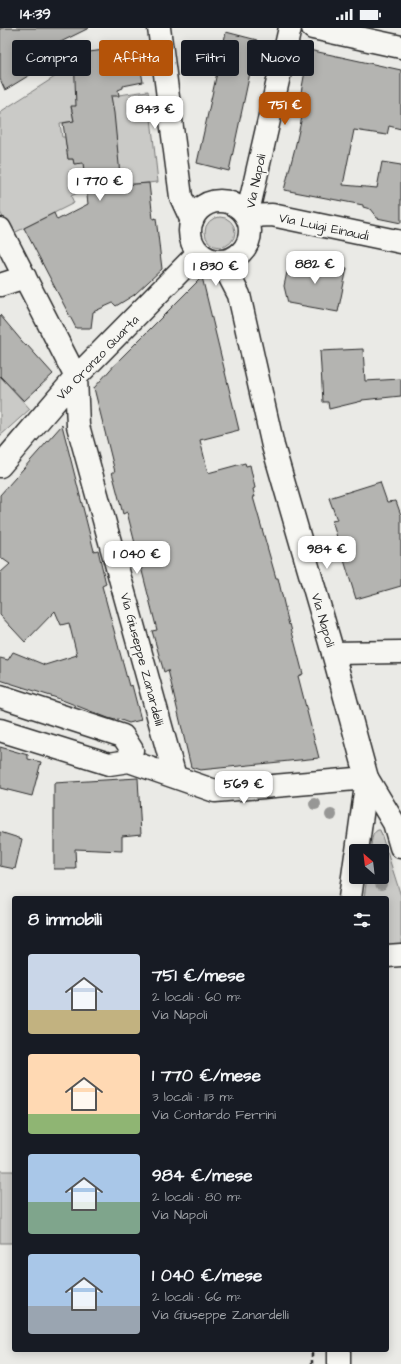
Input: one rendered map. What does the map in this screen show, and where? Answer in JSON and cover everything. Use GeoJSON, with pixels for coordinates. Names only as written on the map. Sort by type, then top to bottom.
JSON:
{"type":"FeatureCollection","features":[{"type":"Feature","properties":{"kind":"street"},"geometry":{"type":"LineString","coordinates":[[159,28],[180,197],[192,221]]}},
{"type":"Feature","properties":{"kind":"street","name":"Via Napoli"},"geometry":{"type":"LineString","coordinates":[[247,216],[290,28]]}},
{"type":"Feature","properties":{"kind":"street"},"geometry":{"type":"LineString","coordinates":[[313,28],[401,47]]}},
{"type":"Feature","properties":{"kind":"street"},"geometry":{"type":"LineString","coordinates":[[223,201],[233,203],[247,216],[251,233],[245,250],[238,257],[228,261],[218,262],[204,257],[198,253],[193,246],[190,238],[192,221],[197,212],[204,205],[223,201]]}},
{"type":"Feature","properties":{"kind":"street","name":"Via Luigi Einaudi"},"geometry":{"type":"LineString","coordinates":[[247,216],[272,215],[401,242]]}},
{"type":"Feature","properties":{"kind":"street"},"geometry":{"type":"LineString","coordinates":[[0,228],[76,377]]}},
{"type":"Feature","properties":{"kind":"street","name":"Via Napoli"},"geometry":{"type":"LineString","coordinates":[[239,295],[245,250]]}},
{"type":"Feature","properties":{"kind":"street","name":"Via Oronzo Quarta"},"geometry":{"type":"LineString","coordinates":[[0,466],[76,377],[198,253]]}},
{"type":"Feature","properties":{"kind":"street","name":"Via Napoli"},"geometry":{"type":"LineString","coordinates":[[218,262],[228,272],[239,295],[273,446],[333,653],[367,778],[394,823],[401,847]]}},
{"type":"Feature","properties":{"kind":"street"},"geometry":{"type":"LineString","coordinates":[[0,286],[25,277]]}},
{"type":"Feature","properties":{"kind":"street","name":"Via Giuseppe Zanardelli"},"geometry":{"type":"LineString","coordinates":[[76,377],[78,426],[175,777]]}},
{"type":"Feature","properties":{"kind":"street"},"geometry":{"type":"LineString","coordinates":[[333,653],[401,652]]}},
{"type":"Feature","properties":{"kind":"street"},"geometry":{"type":"LineString","coordinates":[[0,696],[123,736],[132,750],[129,761]]}},
{"type":"Feature","properties":{"kind":"street"},"geometry":{"type":"LineString","coordinates":[[0,730],[109,764],[129,761],[215,791],[367,778],[358,844]]}},
{"type":"Feature","properties":{"kind":"street"},"geometry":{"type":"LineString","coordinates":[[350,896],[352,884]]}},
{"type":"Feature","properties":{"kind":"street"},"geometry":{"type":"LineString","coordinates":[[389,956],[401,955]]}},
{"type":"Feature","properties":{"kind":"street"},"geometry":{"type":"LineString","coordinates":[[339,1352],[339,1364]]}},
{"type":"Feature","properties":{"kind":"path"},"geometry":{"type":"LineString","coordinates":[[312,1352],[312,1364]]}},
{"type":"Feature","properties":{"kind":"shaded area"},"geometry":{"type":"Polygon","coordinates":[[[56,76],[77,76],[82,105],[71,107],[74,121],[60,123],[62,137],[65,137],[68,159],[73,159],[74,164],[118,156],[111,96],[148,91],[158,182],[86,189],[71,196],[74,203],[12,234],[0,212],[0,112],[56,76]]]}},
{"type":"Feature","properties":{"kind":"shaded area"},"geometry":{"type":"Polygon","coordinates":[[[220,217],[231,221],[235,232],[231,243],[220,247],[209,243],[205,232],[209,221],[220,217]]]}},
{"type":"Feature","properties":{"kind":"shaded area"},"geometry":{"type":"Polygon","coordinates":[[[0,376],[30,409],[0,436],[0,376]]]}},
{"type":"Feature","properties":{"kind":"shaded area"},"geometry":{"type":"Polygon","coordinates":[[[380,830],[384,844],[371,844],[374,833],[380,830]]]}},
{"type":"Feature","properties":{"kind":"shaded area"},"geometry":{"type":"Polygon","coordinates":[[[389,858],[401,896],[401,945],[389,946],[389,896],[364,896],[366,884],[389,884],[389,858]]]}},
{"type":"Feature","properties":{"kind":"shaded area"},"geometry":{"type":"Polygon","coordinates":[[[0,1171],[12,1171],[12,1243],[0,1243],[0,1171]]]}},
{"type":"Feature","properties":{"kind":"building"},"geometry":{"type":"Polygon","coordinates":[[[0,28],[89,28],[65,40],[12,40],[12,76],[28,76],[5,90],[0,79],[0,28]]]}},
{"type":"Feature","properties":{"kind":"building"},"geometry":{"type":"Polygon","coordinates":[[[226,32],[257,40],[247,40],[247,76],[249,76],[229,171],[197,163],[216,76],[239,76],[239,40],[224,40],[226,32]]]}},
{"type":"Feature","properties":{"kind":"building"},"geometry":{"type":"Polygon","coordinates":[[[99,51],[99,76],[142,76],[143,82],[123,86],[123,88],[118,90],[119,96],[111,96],[121,185],[149,183],[153,219],[156,218],[162,269],[134,295],[116,306],[113,303],[93,312],[91,328],[76,328],[24,228],[54,213],[57,220],[88,204],[83,163],[74,164],[73,159],[68,159],[63,123],[74,121],[71,106],[76,106],[75,76],[91,76],[91,52],[99,51]]]}},
{"type":"Feature","properties":{"kind":"building"},"geometry":{"type":"Polygon","coordinates":[[[314,51],[401,70],[401,129],[389,126],[387,135],[354,130],[343,185],[377,188],[382,162],[401,165],[401,223],[377,218],[370,209],[363,207],[363,205],[284,190],[306,99],[300,98],[304,76],[314,76],[314,51]]]}},
{"type":"Feature","properties":{"kind":"building"},"geometry":{"type":"Polygon","coordinates":[[[296,257],[347,268],[338,312],[288,303],[284,286],[287,272],[293,273],[296,257]]]}},
{"type":"Feature","properties":{"kind":"building"},"geometry":{"type":"Polygon","coordinates":[[[202,277],[239,430],[200,440],[208,473],[245,463],[246,466],[250,465],[255,488],[253,489],[255,497],[253,497],[276,578],[278,578],[303,674],[298,676],[319,758],[200,770],[191,767],[168,670],[164,672],[152,631],[157,630],[127,512],[123,514],[112,472],[115,472],[94,388],[117,362],[202,277]]]}},
{"type":"Feature","properties":{"kind":"building"},"geometry":{"type":"Polygon","coordinates":[[[0,315],[26,346],[27,345],[53,374],[24,401],[0,376],[0,315]]]}},
{"type":"Feature","properties":{"kind":"building"},"geometry":{"type":"Polygon","coordinates":[[[363,349],[365,381],[401,379],[401,396],[362,400],[329,409],[328,402],[323,402],[320,351],[363,349]]]}},
{"type":"Feature","properties":{"kind":"building"},"geometry":{"type":"Polygon","coordinates":[[[62,425],[94,551],[98,550],[106,584],[102,586],[129,686],[132,685],[141,720],[129,723],[118,719],[115,720],[108,718],[57,698],[0,680],[0,658],[8,660],[13,652],[45,665],[77,655],[69,623],[61,625],[55,611],[25,642],[0,615],[0,573],[10,564],[0,557],[0,495],[62,425]]]}},
{"type":"Feature","properties":{"kind":"building"},"geometry":{"type":"Polygon","coordinates":[[[380,482],[387,502],[396,501],[401,515],[401,586],[356,599],[332,521],[337,520],[329,498],[380,482]]]}},
{"type":"Feature","properties":{"kind":"building"},"geometry":{"type":"Polygon","coordinates":[[[0,747],[28,755],[28,759],[41,762],[32,796],[0,788],[0,747]]]}},
{"type":"Feature","properties":{"kind":"building"},"geometry":{"type":"Polygon","coordinates":[[[138,778],[141,834],[122,836],[122,851],[75,849],[76,869],[54,869],[54,783],[138,778]]]}},
{"type":"Feature","properties":{"kind":"building"},"geometry":{"type":"Polygon","coordinates":[[[0,832],[22,839],[15,869],[0,866],[0,832]]]}}]}
